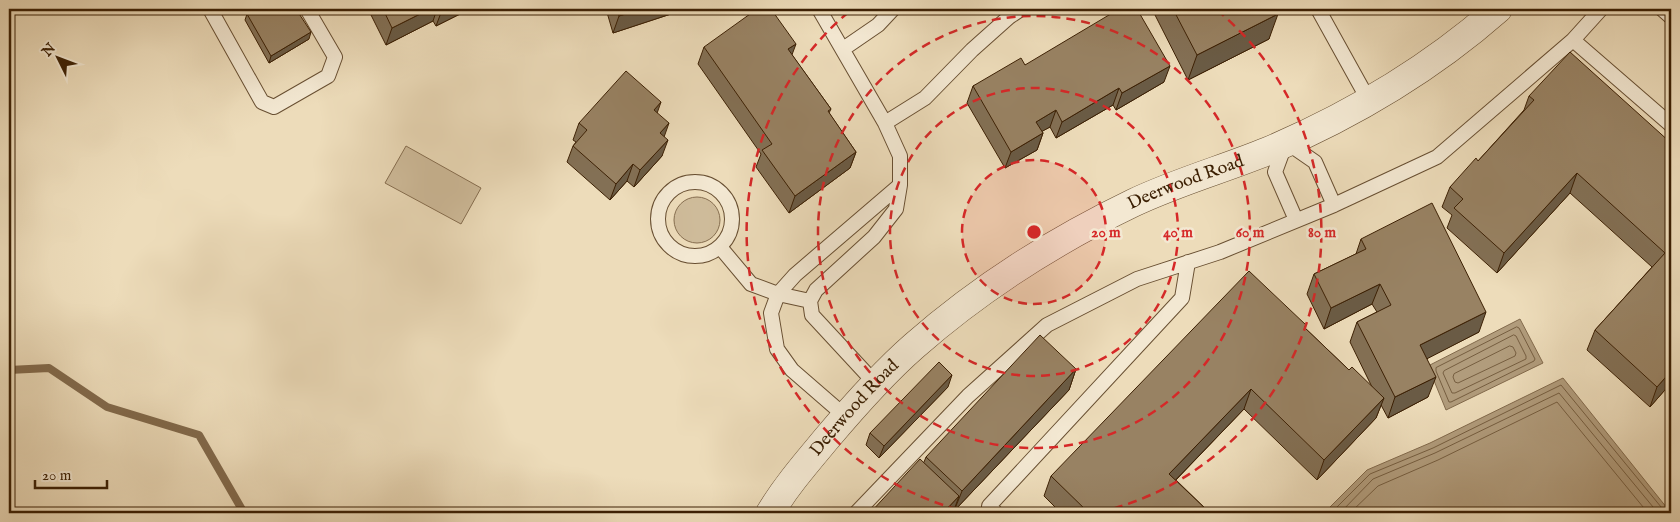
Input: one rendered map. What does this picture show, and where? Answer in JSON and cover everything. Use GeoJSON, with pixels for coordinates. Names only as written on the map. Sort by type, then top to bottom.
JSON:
{"type":"FeatureCollection","features":[{"type":"Feature","properties":{"kind":"street","name":"Deerwood Road"},"geometry":{"type":"LineString","coordinates":[[770,513],[781,496],[845,416],[875,383],[913,346],[1013,270],[1076,232],[1135,202],[1286,142],[1369,101],[1428,62],[1498,9]]}},
{"type":"Feature","properties":{"kind":"lane"},"geometry":{"type":"LineString","coordinates":[[210,9],[262,102],[274,107],[328,76],[335,57],[307,9]]}},
{"type":"Feature","properties":{"kind":"lane"},"geometry":{"type":"LineString","coordinates":[[820,9],[885,123],[900,156],[900,185],[896,209],[874,237],[816,290],[810,301],[812,315],[875,383]]}},
{"type":"Feature","properties":{"kind":"lane"},"geometry":{"type":"LineString","coordinates":[[843,49],[878,25],[893,9]]}},
{"type":"Feature","properties":{"kind":"lane"},"geometry":{"type":"LineString","coordinates":[[885,123],[925,98],[972,50],[1008,17],[1021,9]]}},
{"type":"Feature","properties":{"kind":"lane"},"geometry":{"type":"LineString","coordinates":[[1318,9],[1369,101]]}},
{"type":"Feature","properties":{"kind":"lane"},"geometry":{"type":"LineString","coordinates":[[856,513],[968,396],[1047,325],[1137,279],[1220,252],[1334,205],[1437,157],[1573,40],[1601,9]]}},
{"type":"Feature","properties":{"kind":"lane"},"geometry":{"type":"LineString","coordinates":[[1662,9],[1671,16]]}},
{"type":"Feature","properties":{"kind":"lane"},"geometry":{"type":"LineString","coordinates":[[1573,40],[1671,125]]}},
{"type":"Feature","properties":{"kind":"lane"},"geometry":{"type":"LineString","coordinates":[[1296,220],[1275,172],[1286,142],[1315,162],[1334,205]]}},
{"type":"Feature","properties":{"kind":"lane"},"geometry":{"type":"LineString","coordinates":[[687,182],[711,185],[721,192],[729,202],[732,213],[732,226],[728,237],[720,247],[709,254],[697,256],[685,255],[674,250],[665,241],[659,230],[660,206],[666,195],[676,187],[687,182]]}},
{"type":"Feature","properties":{"kind":"lane"},"geometry":{"type":"LineString","coordinates":[[845,416],[792,370],[777,349],[771,313],[778,294],[795,275],[900,185]]}},
{"type":"Feature","properties":{"kind":"lane"},"geometry":{"type":"LineString","coordinates":[[720,247],[751,284],[778,294],[810,301]]}},
{"type":"Feature","properties":{"kind":"lane"},"geometry":{"type":"LineString","coordinates":[[989,511],[1182,298],[1188,262]]}},
{"type":"Feature","properties":{"kind":"shaded area"},"geometry":{"type":"Polygon","coordinates":[[[406,146],[481,188],[461,224],[385,183],[406,146]]]}},
{"type":"Feature","properties":{"kind":"shaded area"},"geometry":{"type":"Polygon","coordinates":[[[693,197],[701,197],[710,201],[716,207],[720,220],[716,233],[710,239],[701,243],[693,243],[684,239],[678,233],[674,224],[674,216],[678,207],[684,201],[693,197]]]}},
{"type":"Feature","properties":{"kind":"water"},"geometry":{"type":"Polygon","coordinates":[[[1520,319],[1543,363],[1446,410],[1428,366],[1520,319]]]}},
{"type":"Feature","properties":{"kind":"water"},"geometry":{"type":"Polygon","coordinates":[[[1563,378],[1671,513],[1324,513],[1367,470],[1430,443],[1563,378]]]}},
{"type":"Feature","properties":{"kind":"building"},"geometry":{"type":"Polygon","coordinates":[[[257,9],[296,9],[311,32],[271,56],[247,14],[257,9]]]}},
{"type":"Feature","properties":{"kind":"building"},"geometry":{"type":"Polygon","coordinates":[[[383,9],[430,9],[392,28],[383,9]]]}},
{"type":"Feature","properties":{"kind":"building"},"geometry":{"type":"Polygon","coordinates":[[[617,9],[642,9],[619,16],[617,9]]]}},
{"type":"Feature","properties":{"kind":"building"},"geometry":{"type":"Polygon","coordinates":[[[757,9],[771,9],[796,44],[788,49],[831,109],[828,111],[856,152],[795,196],[762,150],[772,144],[704,47],[757,9]]]}},
{"type":"Feature","properties":{"kind":"building"},"geometry":{"type":"Polygon","coordinates":[[[1119,9],[1137,9],[1170,66],[1122,93],[1119,88],[1062,122],[1056,110],[1036,122],[1043,133],[1011,152],[973,86],[1021,58],[1025,65],[1119,9]]]}},
{"type":"Feature","properties":{"kind":"building"},"geometry":{"type":"Polygon","coordinates":[[[1173,9],[1276,9],[1278,14],[1197,55],[1173,9]]]}},
{"type":"Feature","properties":{"kind":"building"},"geometry":{"type":"Polygon","coordinates":[[[1570,52],[1671,143],[1671,371],[1657,387],[1595,330],[1665,253],[1577,173],[1504,253],[1454,208],[1463,199],[1450,187],[1476,158],[1478,161],[1534,100],[1529,96],[1570,52]]]}},
{"type":"Feature","properties":{"kind":"building"},"geometry":{"type":"Polygon","coordinates":[[[626,71],[661,102],[654,110],[669,123],[660,133],[668,140],[640,170],[633,164],[616,184],[573,146],[587,130],[579,123],[626,71]]]}},
{"type":"Feature","properties":{"kind":"building"},"geometry":{"type":"Polygon","coordinates":[[[1432,203],[1486,312],[1420,345],[1436,377],[1395,397],[1357,322],[1391,305],[1380,284],[1331,308],[1314,274],[1366,249],[1361,239],[1432,203]]]}},
{"type":"Feature","properties":{"kind":"building"},"geometry":{"type":"Polygon","coordinates":[[[1249,271],[1306,325],[1304,327],[1349,370],[1352,367],[1384,398],[1324,460],[1251,389],[1169,474],[1210,513],[1089,513],[1051,476],[1249,271]]]}},
{"type":"Feature","properties":{"kind":"building"},"geometry":{"type":"Polygon","coordinates":[[[1040,335],[1076,369],[962,491],[926,457],[1040,335]]]}},
{"type":"Feature","properties":{"kind":"building"},"geometry":{"type":"Polygon","coordinates":[[[939,362],[952,375],[884,446],[870,433],[939,362]]]}},
{"type":"Feature","properties":{"kind":"building"},"geometry":{"type":"Polygon","coordinates":[[[920,459],[959,496],[943,513],[870,513],[920,459]]]}},
{"type":"Feature","properties":{"kind":"waterway"},"geometry":{"type":"LineString","coordinates":[[9,370],[49,368],[107,407],[199,435],[244,513]]}}]}
